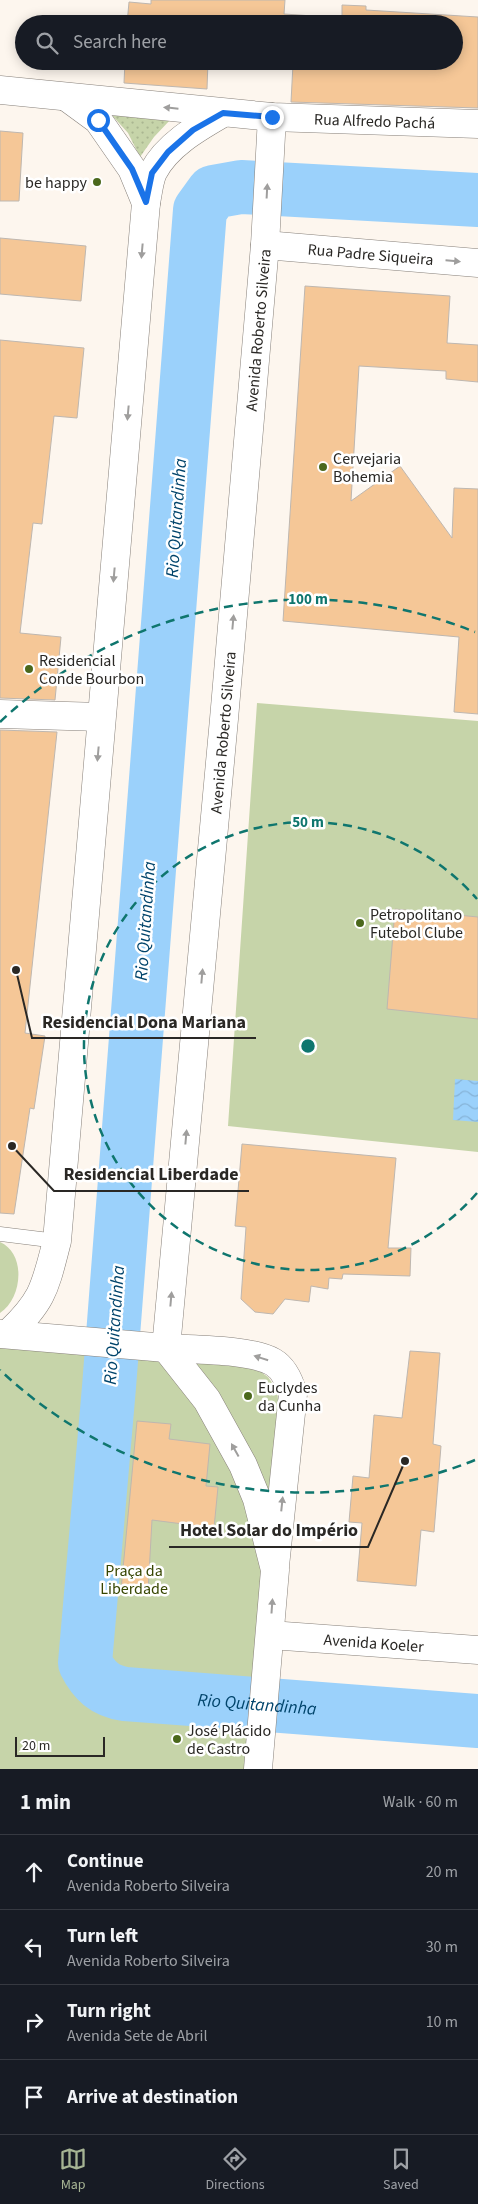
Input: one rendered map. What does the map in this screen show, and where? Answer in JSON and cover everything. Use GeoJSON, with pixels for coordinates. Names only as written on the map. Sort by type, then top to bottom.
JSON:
{"type":"FeatureCollection","features":[{"type":"Feature","properties":{"kind":"main road","name":"Rua Alfredo Pachá"},"geometry":{"type":"LineString","coordinates":[[0,90],[272,117],[478,124]]}},
{"type":"Feature","properties":{"kind":"main road"},"geometry":{"type":"LineString","coordinates":[[66,97],[98,120],[132,169],[146,202]]}},
{"type":"Feature","properties":{"kind":"main road"},"geometry":{"type":"LineString","coordinates":[[4,1334],[30,1313],[44,1289],[57,1241],[146,202],[152,173],[168,152],[193,130],[223,113]]}},
{"type":"Feature","properties":{"kind":"main road","name":"Avenida Roberto Silveira"},"geometry":{"type":"LineString","coordinates":[[166,1348],[208,913],[265,239],[272,117]]}},
{"type":"Feature","properties":{"kind":"main road","name":"Rua Padre Siqueira"},"geometry":{"type":"LineString","coordinates":[[265,239],[478,263]]}},
{"type":"Feature","properties":{"kind":"main road"},"geometry":{"type":"LineString","coordinates":[[0,714],[101,717]]}},
{"type":"Feature","properties":{"kind":"main road"},"geometry":{"type":"LineString","coordinates":[[4,1334],[257,1356],[275,1363],[288,1378],[293,1394],[275,1570],[259,1762]]}},
{"type":"Feature","properties":{"kind":"main road"},"geometry":{"type":"LineString","coordinates":[[166,1348],[207,1400],[243,1464],[258,1498],[275,1570]]}},
{"type":"Feature","properties":{"kind":"main road","name":"Avenida Koeler"},"geometry":{"type":"LineString","coordinates":[[269,1645],[478,1650]]}},
{"type":"Feature","properties":{"kind":"lane"},"geometry":{"type":"LineString","coordinates":[[0,1234],[57,1241]]}},
{"type":"Feature","properties":{"kind":"green space"},"geometry":{"type":"Polygon","coordinates":[[[109,112],[171,119],[154,137],[140,157],[128,133],[109,112]]]}},
{"type":"Feature","properties":{"kind":"green space","name":"Petropolitano Futebol Clube"},"geometry":{"type":"Polygon","coordinates":[[[257,703],[478,721],[478,1152],[228,1126],[257,703]]]}},
{"type":"Feature","properties":{"kind":"green space"},"geometry":{"type":"Polygon","coordinates":[[[0,1242],[9,1248],[14,1256],[18,1266],[18,1277],[17,1288],[13,1298],[0,1313],[0,1242]]]}},
{"type":"Feature","properties":{"kind":"green space","name":"Praça da Liberdade"},"geometry":{"type":"Polygon","coordinates":[[[0,1338],[165,1352],[235,1459],[270,1571],[254,1769],[0,1769],[0,1338]]]}},
{"type":"Feature","properties":{"kind":"green space"},"geometry":{"type":"Polygon","coordinates":[[[197,1361],[251,1365],[268,1377],[277,1390],[279,1409],[273,1491],[266,1492],[245,1442],[217,1396],[195,1367],[197,1361]]]}},
{"type":"Feature","properties":{"kind":"water"},"geometry":{"type":"Polygon","coordinates":[[[455,1079],[478,1081],[478,1122],[453,1120],[455,1079]]]}},
{"type":"Feature","properties":{"kind":"building"},"geometry":{"type":"Polygon","coordinates":[[[151,0],[285,0],[284,14],[298,15],[128,15],[129,2],[151,4],[151,0]]]}},
{"type":"Feature","properties":{"kind":"building"},"geometry":{"type":"Polygon","coordinates":[[[342,5],[366,6],[366,10],[446,15],[342,15],[342,5]]]}},
{"type":"Feature","properties":{"kind":"building"},"geometry":{"type":"Polygon","coordinates":[[[463,16],[478,17],[478,108],[291,102],[293,70],[463,70],[463,16]]]}},
{"type":"Feature","properties":{"kind":"building"},"geometry":{"type":"Polygon","coordinates":[[[125,70],[208,70],[207,89],[124,83],[125,70]]]}},
{"type":"Feature","properties":{"kind":"building"},"geometry":{"type":"Polygon","coordinates":[[[0,131],[23,133],[19,201],[0,201],[0,131]]]}},
{"type":"Feature","properties":{"kind":"building"},"geometry":{"type":"Polygon","coordinates":[[[0,238],[86,246],[81,301],[0,294],[0,238]]]}},
{"type":"Feature","properties":{"kind":"building","name":"Cervejaria Bohemia"},"geometry":{"type":"Polygon","coordinates":[[[305,286],[450,296],[447,343],[478,345],[478,382],[446,379],[446,371],[359,366],[351,501],[400,466],[452,538],[454,488],[478,489],[478,714],[454,712],[459,637],[283,621],[305,286]]]}},
{"type":"Feature","properties":{"kind":"building"},"geometry":{"type":"Polygon","coordinates":[[[0,340],[84,348],[77,418],[54,416],[42,524],[33,523],[20,633],[61,637],[55,700],[0,698],[0,340]]]}},
{"type":"Feature","properties":{"kind":"building"},"geometry":{"type":"Polygon","coordinates":[[[0,730],[57,732],[25,1033],[45,1036],[34,1109],[30,1108],[14,1214],[0,1213],[0,730]]]}},
{"type":"Feature","properties":{"kind":"building","name":"Petropolitano Futebol Clube"},"geometry":{"type":"Polygon","coordinates":[[[395,909],[478,917],[478,1019],[387,1009],[395,909]]]}},
{"type":"Feature","properties":{"kind":"building"},"geometry":{"type":"Polygon","coordinates":[[[242,1144],[396,1158],[388,1248],[411,1248],[410,1276],[343,1274],[342,1279],[329,1278],[328,1289],[311,1286],[309,1302],[285,1299],[273,1314],[255,1312],[241,1299],[246,1227],[235,1226],[242,1144]]]}},
{"type":"Feature","properties":{"kind":"building"},"geometry":{"type":"Polygon","coordinates":[[[410,1351],[440,1353],[433,1444],[441,1446],[434,1532],[421,1530],[416,1586],[357,1581],[362,1523],[349,1522],[353,1476],[369,1478],[374,1415],[402,1418],[410,1351]]]}},
{"type":"Feature","properties":{"kind":"building"},"geometry":{"type":"Polygon","coordinates":[[[137,1421],[171,1424],[169,1439],[210,1444],[206,1486],[218,1487],[214,1528],[152,1520],[148,1592],[121,1590],[137,1421]]]}},
{"type":"Feature","properties":{"kind":"waterway","name":"Rio Quitandinha"},"geometry":{"type":"LineString","coordinates":[[478,200],[241,187],[213,192],[200,210],[109,1387],[85,1663],[96,1680],[106,1688],[118,1693],[478,1721]]}},
{"type":"Feature","properties":{"kind":"place","name":"be happy"},"geometry":{"type":"Point","coordinates":[97,182]}},
{"type":"Feature","properties":{"kind":"place","name":"Cervejaria Bohemia"},"geometry":{"type":"Point","coordinates":[323,467]}},
{"type":"Feature","properties":{"kind":"place","name":"Residencial Conde Bourbon"},"geometry":{"type":"Point","coordinates":[29,669]}},
{"type":"Feature","properties":{"kind":"place","name":"Petropolitano Futebol Clube"},"geometry":{"type":"Point","coordinates":[360,923]}},
{"type":"Feature","properties":{"kind":"place","name":"Residencial Dona Mariana"},"geometry":{"type":"Point","coordinates":[16,970]}},
{"type":"Feature","properties":{"kind":"place","name":"Residencial Liberdade"},"geometry":{"type":"Point","coordinates":[12,1146]}},
{"type":"Feature","properties":{"kind":"place","name":"Euclydes da Cunha"},"geometry":{"type":"Point","coordinates":[248,1396]}},
{"type":"Feature","properties":{"kind":"place","name":"Hotel Solar do Império"},"geometry":{"type":"Point","coordinates":[405,1461]}},
{"type":"Feature","properties":{"kind":"place","name":"José Plácido de Castro"},"geometry":{"type":"Point","coordinates":[177,1739]}},
{"type":"Feature","properties":{"kind":"route"},"geometry":{"type":"LineString","coordinates":[[98,120],[132,169],[146,202],[152,173],[168,152],[193,130],[223,113],[272,117]]}}]}
